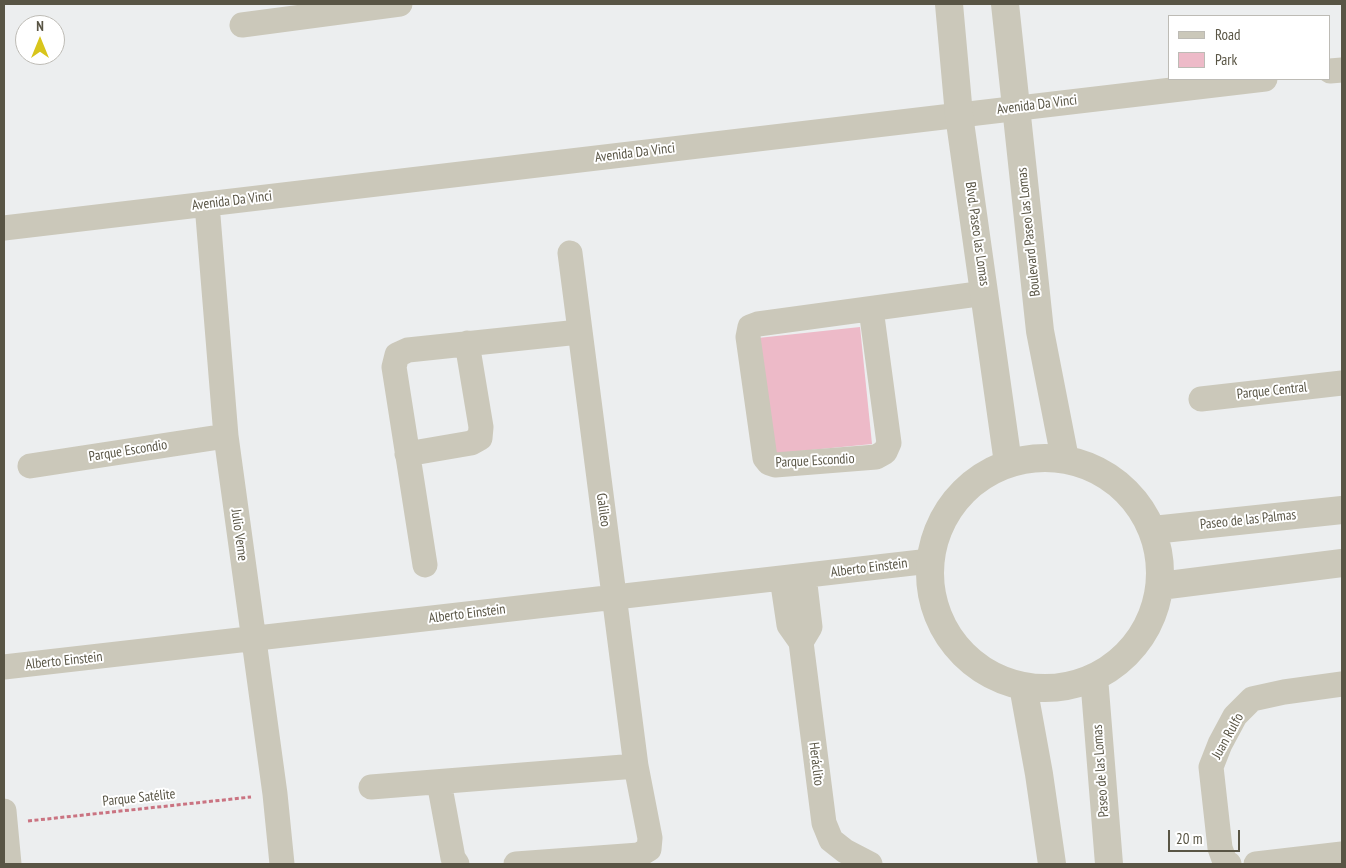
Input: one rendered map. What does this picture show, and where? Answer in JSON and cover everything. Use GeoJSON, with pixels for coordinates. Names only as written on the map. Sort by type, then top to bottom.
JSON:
{"type":"FeatureCollection","features":[{"type":"Feature","properties":{"kind":"street"},"geometry":{"type":"LineString","coordinates":[[242,25],[400,4]]}},
{"type":"Feature","properties":{"kind":"street","name":"Blvd. Paseo las Lomas"},"geometry":{"type":"LineString","coordinates":[[949,4],[959,115],[1008,463]]}},
{"type":"Feature","properties":{"kind":"street","name":"Boulevard Paseo las Lomas"},"geometry":{"type":"LineString","coordinates":[[1005,4],[1040,331],[1066,459]]}},
{"type":"Feature","properties":{"kind":"street","name":"Avenida Da Vinci"},"geometry":{"type":"LineString","coordinates":[[4,228],[1256,80]]}},
{"type":"Feature","properties":{"kind":"street","name":"Julio Verne"},"geometry":{"type":"LineString","coordinates":[[207,204],[226,436],[275,794],[282,864]]}},
{"type":"Feature","properties":{"kind":"street","name":"Galileo"},"geometry":{"type":"LineString","coordinates":[[516,864],[639,855],[649,849],[650,838],[636,766],[570,253]]}},
{"type":"Feature","properties":{"kind":"street","name":"Parque Escondio"},"geometry":{"type":"LineString","coordinates":[[871,309],[889,443],[885,452],[876,457],[775,465],[768,463],[765,458],[749,346],[750,327],[758,324],[985,293]]}},
{"type":"Feature","properties":{"kind":"street"},"geometry":{"type":"LineString","coordinates":[[425,565],[394,367],[397,356],[408,350],[579,332]]}},
{"type":"Feature","properties":{"kind":"street"},"geometry":{"type":"LineString","coordinates":[[407,454],[470,443],[480,438],[482,427],[467,344]]}},
{"type":"Feature","properties":{"kind":"street","name":"Parque Central"},"geometry":{"type":"LineString","coordinates":[[1201,399],[1342,383]]}},
{"type":"Feature","properties":{"kind":"street","name":"Parque Escondio"},"geometry":{"type":"LineString","coordinates":[[30,466],[226,436]]}},
{"type":"Feature","properties":{"kind":"street"},"geometry":{"type":"LineString","coordinates":[[1037,458],[1066,459],[1102,472],[1132,497],[1153,530],[1160,558],[1160,586],[1149,624],[1126,655],[1094,677],[1071,685],[1047,688],[1023,686],[983,670],[952,641],[934,603],[930,561],[938,529],[955,501],[979,478],[1008,463],[1037,458]]}},
{"type":"Feature","properties":{"kind":"street","name":"Paseo de las Palmas"},"geometry":{"type":"LineString","coordinates":[[1153,530],[1342,510]]}},
{"type":"Feature","properties":{"kind":"street","name":"Alberto Einstein"},"geometry":{"type":"LineString","coordinates":[[4,668],[930,561]]}},
{"type":"Feature","properties":{"kind":"street"},"geometry":{"type":"LineString","coordinates":[[1160,586],[1342,563]]}},
{"type":"Feature","properties":{"kind":"street","name":"Heráclito"},"geometry":{"type":"LineString","coordinates":[[793,577],[789,625],[801,642],[824,823],[831,840],[845,851],[870,864]]}},
{"type":"Feature","properties":{"kind":"street","name":"Paseo de las Lomas"},"geometry":{"type":"LineString","coordinates":[[1094,677],[1108,864]]}},
{"type":"Feature","properties":{"kind":"street","name":"Juan Rulfo"},"geometry":{"type":"LineString","coordinates":[[1229,864],[1225,862],[1220,848],[1211,767],[1220,744],[1235,716],[1252,699],[1284,692],[1342,684]]}},
{"type":"Feature","properties":{"kind":"street"},"geometry":{"type":"LineString","coordinates":[[1023,686],[1039,774],[1052,864]]}},
{"type":"Feature","properties":{"kind":"street"},"geometry":{"type":"LineString","coordinates":[[371,787],[636,766]]}},
{"type":"Feature","properties":{"kind":"street"},"geometry":{"type":"LineString","coordinates":[[439,782],[453,858],[457,864]]}},
{"type":"Feature","properties":{"kind":"street"},"geometry":{"type":"LineString","coordinates":[[4,817],[9,864]]}},
{"type":"Feature","properties":{"kind":"street"},"geometry":{"type":"LineString","coordinates":[[1256,864],[1342,854]]}},
{"type":"Feature","properties":{"kind":"path","name":"Parque Satélite"},"geometry":{"type":"LineString","coordinates":[[4,817],[275,794]]}},
{"type":"Feature","properties":{"kind":"green space"},"geometry":{"type":"Polygon","coordinates":[[[860,327],[872,444],[770,454],[758,338],[860,327]]]}}]}
